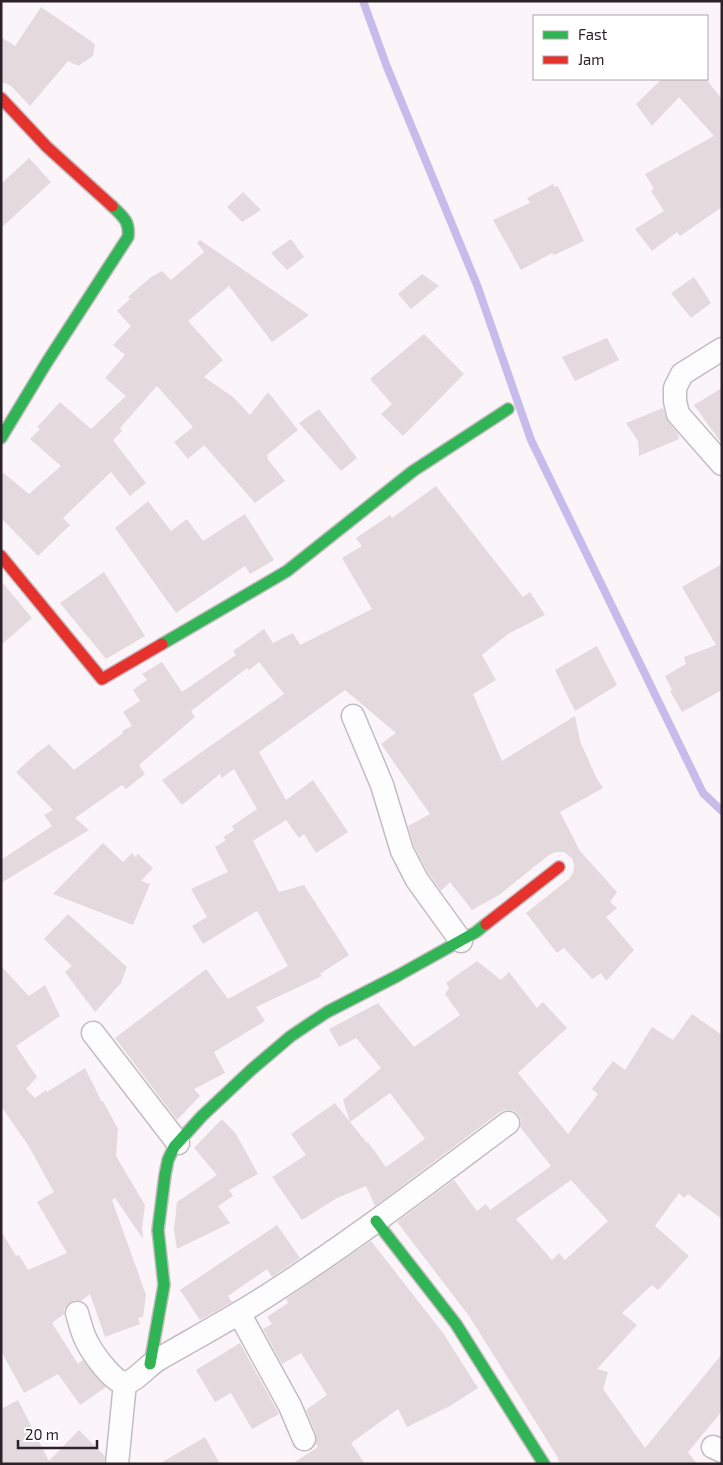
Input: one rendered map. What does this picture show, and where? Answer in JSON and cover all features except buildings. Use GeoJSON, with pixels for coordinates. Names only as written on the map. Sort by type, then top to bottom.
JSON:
{"type":"FeatureCollection","features":[{"type":"Feature","properties":{"kind":"street"},"geometry":{"type":"LineString","coordinates":[[1,98],[47,147],[125,218],[129,228],[128,237],[86,304],[27,391],[1,438]]}},
{"type":"Feature","properties":{"kind":"street"},"geometry":{"type":"LineString","coordinates":[[722,349],[682,374],[675,388],[675,401],[678,414],[722,464]]}},
{"type":"Feature","properties":{"kind":"street"},"geometry":{"type":"LineString","coordinates":[[1,556],[102,679],[287,572],[413,471],[508,409]]}},
{"type":"Feature","properties":{"kind":"street"},"geometry":{"type":"LineString","coordinates":[[352,716],[382,785],[402,851],[417,880],[461,941]]}},
{"type":"Feature","properties":{"kind":"street"},"geometry":{"type":"LineString","coordinates":[[150,1364],[164,1285],[158,1230],[160,1212],[168,1160],[178,1143],[202,1116],[291,1036],[327,1012],[476,932],[559,866]]}},
{"type":"Feature","properties":{"kind":"street"},"geometry":{"type":"LineString","coordinates":[[93,1033],[178,1143]]}},
{"type":"Feature","properties":{"kind":"street"},"geometry":{"type":"LineString","coordinates":[[77,1314],[81,1330],[88,1345],[110,1374],[117,1380],[125,1382],[135,1379],[150,1364],[239,1313],[376,1222],[508,1123]]}},
{"type":"Feature","properties":{"kind":"street"},"geometry":{"type":"LineString","coordinates":[[376,1222],[456,1324],[544,1464]]}},
{"type":"Feature","properties":{"kind":"street"},"geometry":{"type":"LineString","coordinates":[[239,1313],[290,1406],[304,1439]]}},
{"type":"Feature","properties":{"kind":"street"},"geometry":{"type":"LineString","coordinates":[[117,1464],[125,1382]]}},
{"type":"Feature","properties":{"kind":"waterway"},"geometry":{"type":"LineString","coordinates":[[363,1],[387,67],[477,285],[531,440],[703,793],[722,811]]}},
{"type":"Feature","properties":{"kind":"traffic: fast"},"geometry":{"type":"LineString","coordinates":[[1,438],[47,362],[128,237],[127,223],[112,206]]}},
{"type":"Feature","properties":{"kind":"traffic: fast"},"geometry":{"type":"LineString","coordinates":[[162,644],[287,571],[413,471],[508,409]]}},
{"type":"Feature","properties":{"kind":"traffic: fast"},"geometry":{"type":"LineString","coordinates":[[150,1364],[164,1285],[158,1230],[165,1175],[168,1160],[174,1147],[202,1116],[291,1036],[327,1012],[399,975],[476,932],[486,924]]}},
{"type":"Feature","properties":{"kind":"traffic: fast"},"geometry":{"type":"LineString","coordinates":[[376,1221],[456,1324],[544,1464]]}},
{"type":"Feature","properties":{"kind":"traffic: jam"},"geometry":{"type":"LineString","coordinates":[[1,98],[47,147],[112,206]]}},
{"type":"Feature","properties":{"kind":"traffic: jam"},"geometry":{"type":"LineString","coordinates":[[1,556],[102,679],[162,644]]}},
{"type":"Feature","properties":{"kind":"traffic: jam"},"geometry":{"type":"LineString","coordinates":[[486,924],[559,867]]}}]}
